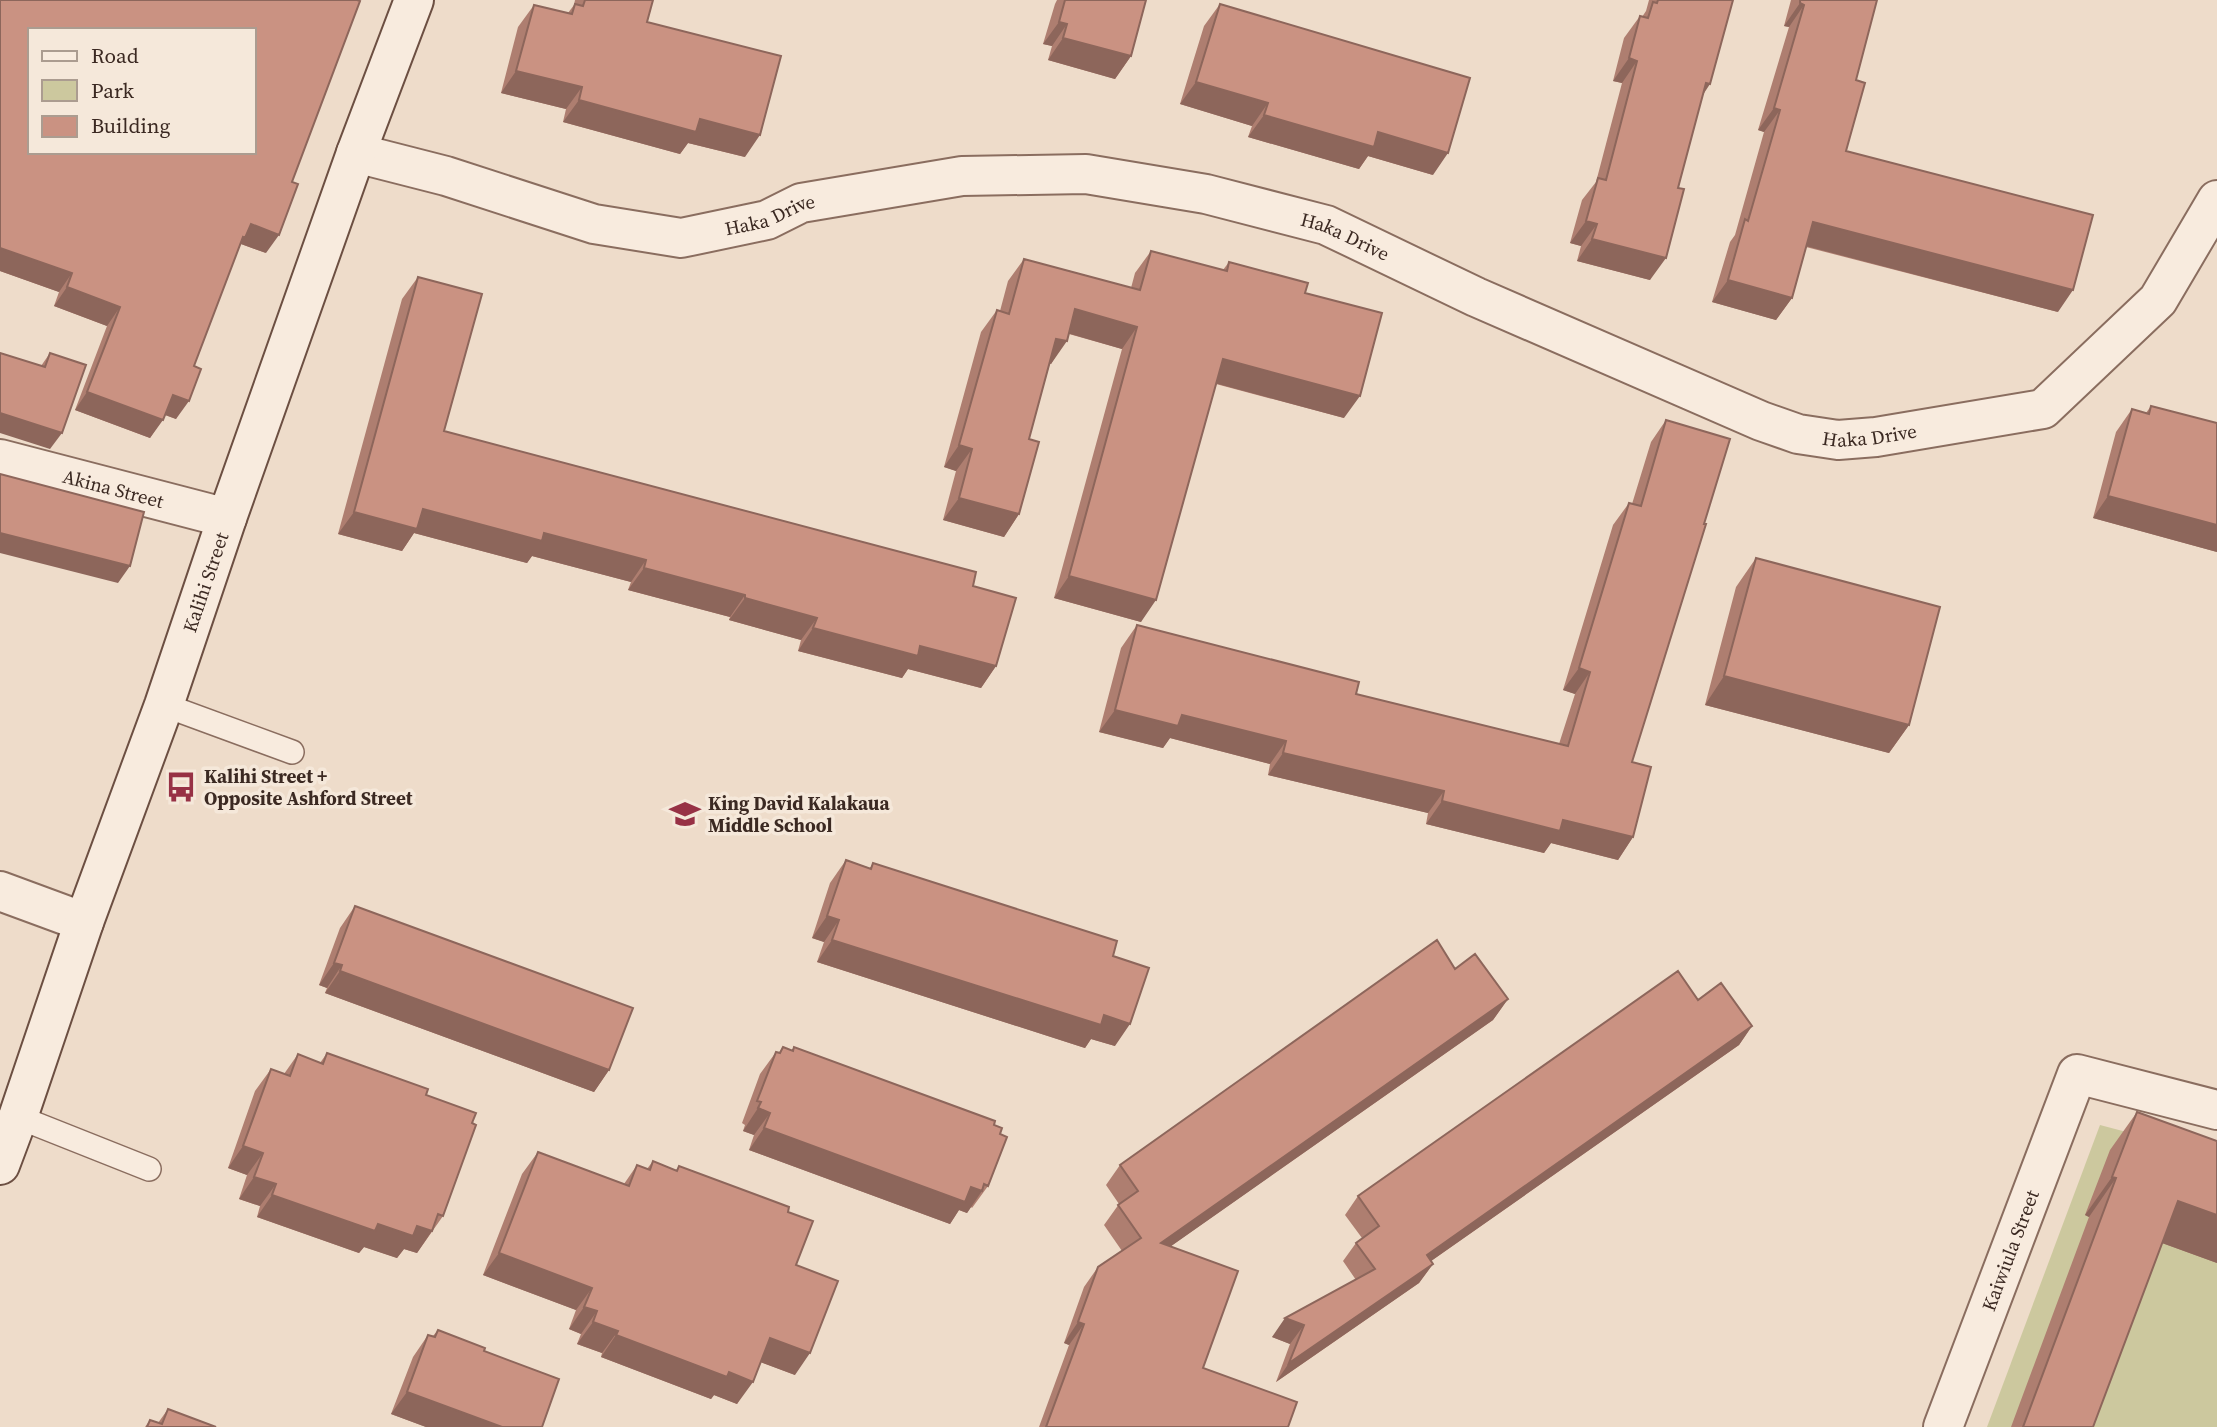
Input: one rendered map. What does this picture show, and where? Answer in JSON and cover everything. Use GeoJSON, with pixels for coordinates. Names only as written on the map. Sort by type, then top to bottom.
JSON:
{"type":"FeatureCollection","features":[{"type":"Feature","properties":{"kind":"street","name":"Kalihi Street"},"geometry":{"type":"LineString","coordinates":[[0,1165],[356,153],[414,0]]}},
{"type":"Feature","properties":{"kind":"street","name":"Haka Drive"},"geometry":{"type":"LineString","coordinates":[[356,153],[446,176],[594,224],[681,238],[767,220],[801,204],[962,176],[1086,174],[1206,194],[1326,225],[1476,297],[1761,421],[1798,434],[1838,440],[1877,437],[2043,409],[2158,300],[2217,200]]}},
{"type":"Feature","properties":{"kind":"street","name":"Akina Street"},"geometry":{"type":"LineString","coordinates":[[0,459],[227,518]]}},
{"type":"Feature","properties":{"kind":"street"},"geometry":{"type":"LineString","coordinates":[[0,891],[84,922]]}},
{"type":"Feature","properties":{"kind":"street","name":"Kaiwiula Street"},"geometry":{"type":"LineString","coordinates":[[1943,1427],[2077,1074],[2217,1110]]}},
{"type":"Feature","properties":{"kind":"lane"},"geometry":{"type":"LineString","coordinates":[[164,705],[292,752]]}},
{"type":"Feature","properties":{"kind":"lane"},"geometry":{"type":"LineString","coordinates":[[18,1117],[149,1169]]}},
{"type":"Feature","properties":{"kind":"green space"},"geometry":{"type":"Polygon","coordinates":[[[2100,1125],[2217,1156],[2217,1427],[1987,1427],[2100,1125]]]}},
{"type":"Feature","properties":{"kind":"building"},"geometry":{"type":"Polygon","coordinates":[[[0,0],[360,1],[292,182],[298,184],[279,235],[251,224],[245,238],[243,237],[194,366],[201,369],[189,401],[173,395],[163,420],[87,392],[120,307],[67,287],[72,273],[0,248],[0,0]]]}},
{"type":"Feature","properties":{"kind":"building"},"geometry":{"type":"Polygon","coordinates":[[[585,0],[653,0],[647,22],[781,56],[760,135],[700,119],[696,132],[579,100],[582,87],[516,71],[534,5],[572,14],[575,4],[583,6],[585,0]]]}},
{"type":"Feature","properties":{"kind":"building"},"geometry":{"type":"Polygon","coordinates":[[[1065,0],[1146,0],[1131,56],[1063,38],[1067,24],[1059,22],[1065,0]]]}},
{"type":"Feature","properties":{"kind":"building"},"geometry":{"type":"Polygon","coordinates":[[[1658,0],[1733,0],[1710,84],[1706,83],[1678,188],[1684,189],[1666,258],[1592,239],[1597,224],[1586,221],[1598,178],[1606,180],[1637,61],[1629,58],[1640,16],[1648,18],[1653,2],[1657,3],[1658,0]]]}},
{"type":"Feature","properties":{"kind":"building"},"geometry":{"type":"Polygon","coordinates":[[[1800,0],[1877,0],[1856,80],[1865,83],[1846,151],[2093,215],[2073,290],[1813,222],[1792,298],[1728,280],[1780,110],[1774,108],[1804,5],[1800,0]]]}},
{"type":"Feature","properties":{"kind":"building"},"geometry":{"type":"Polygon","coordinates":[[[1220,4],[1470,78],[1448,153],[1378,132],[1374,147],[1264,115],[1268,103],[1196,82],[1220,4]]]}},
{"type":"Feature","properties":{"kind":"building"},"geometry":{"type":"Polygon","coordinates":[[[1151,251],[1227,271],[1229,262],[1308,283],[1305,293],[1382,313],[1360,396],[1223,359],[1156,600],[1069,576],[1137,327],[1075,309],[1067,341],[1056,339],[1029,439],[1039,442],[1019,514],[959,498],[972,449],[959,445],[997,310],[1009,314],[1024,259],[1140,290],[1151,251]]]}},
{"type":"Feature","properties":{"kind":"building"},"geometry":{"type":"Polygon","coordinates":[[[418,277],[482,294],[444,431],[976,572],[973,586],[1016,598],[996,666],[920,646],[918,656],[813,628],[817,618],[745,598],[745,595],[644,568],[646,560],[544,533],[542,541],[423,509],[417,529],[354,512],[418,277]]]}},
{"type":"Feature","properties":{"kind":"building"},"geometry":{"type":"Polygon","coordinates":[[[0,353],[45,367],[50,353],[86,365],[62,433],[0,413],[0,353]]]}},
{"type":"Feature","properties":{"kind":"building"},"geometry":{"type":"Polygon","coordinates":[[[2151,406],[2217,423],[2217,525],[2108,496],[2132,409],[2149,414],[2151,406]]]}},
{"type":"Feature","properties":{"kind":"building"},"geometry":{"type":"Polygon","coordinates":[[[1666,420],[1730,439],[1632,762],[1651,767],[1633,837],[1563,820],[1560,831],[1442,801],[1444,791],[1283,753],[1286,741],[1182,715],[1178,726],[1115,710],[1137,625],[1359,682],[1356,694],[1568,746],[1590,672],[1579,668],[1629,503],[1641,506],[1666,420]]]}},
{"type":"Feature","properties":{"kind":"building"},"geometry":{"type":"Polygon","coordinates":[[[0,474],[144,512],[130,566],[0,533],[0,474]]]}},
{"type":"Feature","properties":{"kind":"building"},"geometry":{"type":"Polygon","coordinates":[[[1756,558],[1940,607],[1909,725],[1724,676],[1756,558]]]}},
{"type":"Feature","properties":{"kind":"building"},"geometry":{"type":"Polygon","coordinates":[[[846,860],[871,869],[873,863],[1117,941],[1113,956],[1149,968],[1130,1024],[1104,1015],[1101,1025],[832,940],[839,920],[827,916],[846,860]]]}},
{"type":"Feature","properties":{"kind":"building"},"geometry":{"type":"Polygon","coordinates":[[[355,906],[633,1008],[609,1070],[340,971],[342,965],[334,963],[355,906]]]}},
{"type":"Feature","properties":{"kind":"building"},"geometry":{"type":"Polygon","coordinates":[[[1437,940],[1455,969],[1475,954],[1508,999],[1161,1243],[1238,1271],[1203,1368],[1297,1402],[1288,1427],[1046,1427],[1084,1324],[1078,1322],[1098,1267],[1141,1238],[1118,1205],[1138,1191],[1120,1165],[1437,940]]]}},
{"type":"Feature","properties":{"kind":"building"},"geometry":{"type":"Polygon","coordinates":[[[1678,971],[1698,1000],[1721,983],[1752,1026],[1427,1255],[1433,1264],[1289,1363],[1304,1325],[1285,1318],[1375,1269],[1356,1243],[1379,1226],[1358,1196],[1678,971]]]}},
{"type":"Feature","properties":{"kind":"building"},"geometry":{"type":"Polygon","coordinates":[[[783,1047],[793,1051],[794,1047],[995,1121],[994,1125],[1002,1128],[1000,1134],[1007,1137],[988,1186],[984,1184],[982,1191],[971,1187],[965,1202],[764,1128],[770,1113],[758,1108],[761,1102],[757,1101],[776,1052],[780,1053],[783,1047]]]}},
{"type":"Feature","properties":{"kind":"building"},"geometry":{"type":"Polygon","coordinates":[[[327,1053],[428,1089],[426,1095],[476,1113],[472,1123],[476,1125],[443,1216],[438,1214],[432,1231],[417,1226],[413,1236],[378,1224],[375,1231],[272,1195],[276,1184],[254,1177],[263,1153],[243,1146],[271,1069],[290,1076],[298,1054],[323,1064],[327,1053]]]}},
{"type":"Feature","properties":{"kind":"building"},"geometry":{"type":"Polygon","coordinates":[[[2137,1112],[2217,1141],[2217,1215],[2178,1201],[2093,1427],[2023,1427],[2116,1178],[2112,1177],[2137,1112]]]}},
{"type":"Feature","properties":{"kind":"building"},"geometry":{"type":"Polygon","coordinates":[[[538,1152],[629,1186],[637,1165],[650,1170],[653,1161],[677,1171],[679,1166],[789,1207],[788,1212],[813,1221],[796,1265],[838,1281],[810,1353],[770,1338],[753,1382],[729,1372],[727,1377],[616,1335],[618,1331],[593,1322],[597,1311],[584,1307],[592,1288],[499,1253],[538,1152]]]}},
{"type":"Feature","properties":{"kind":"building"},"geometry":{"type":"Polygon","coordinates":[[[438,1330],[485,1348],[484,1351],[559,1379],[542,1427],[502,1427],[407,1392],[428,1335],[435,1337],[438,1330]]]}},
{"type":"Feature","properties":{"kind":"building"},"geometry":{"type":"Polygon","coordinates":[[[168,1409],[216,1427],[147,1427],[150,1420],[162,1424],[168,1409]]]}},
{"type":"Feature","properties":{"kind":"place","name":"Kalihi Street + Opposite Ashford Street"},"geometry":{"type":"Point","coordinates":[181,787]}},
{"type":"Feature","properties":{"kind":"place","name":"King David Kalakaua Middle School"},"geometry":{"type":"Point","coordinates":[685,814]}}]}
